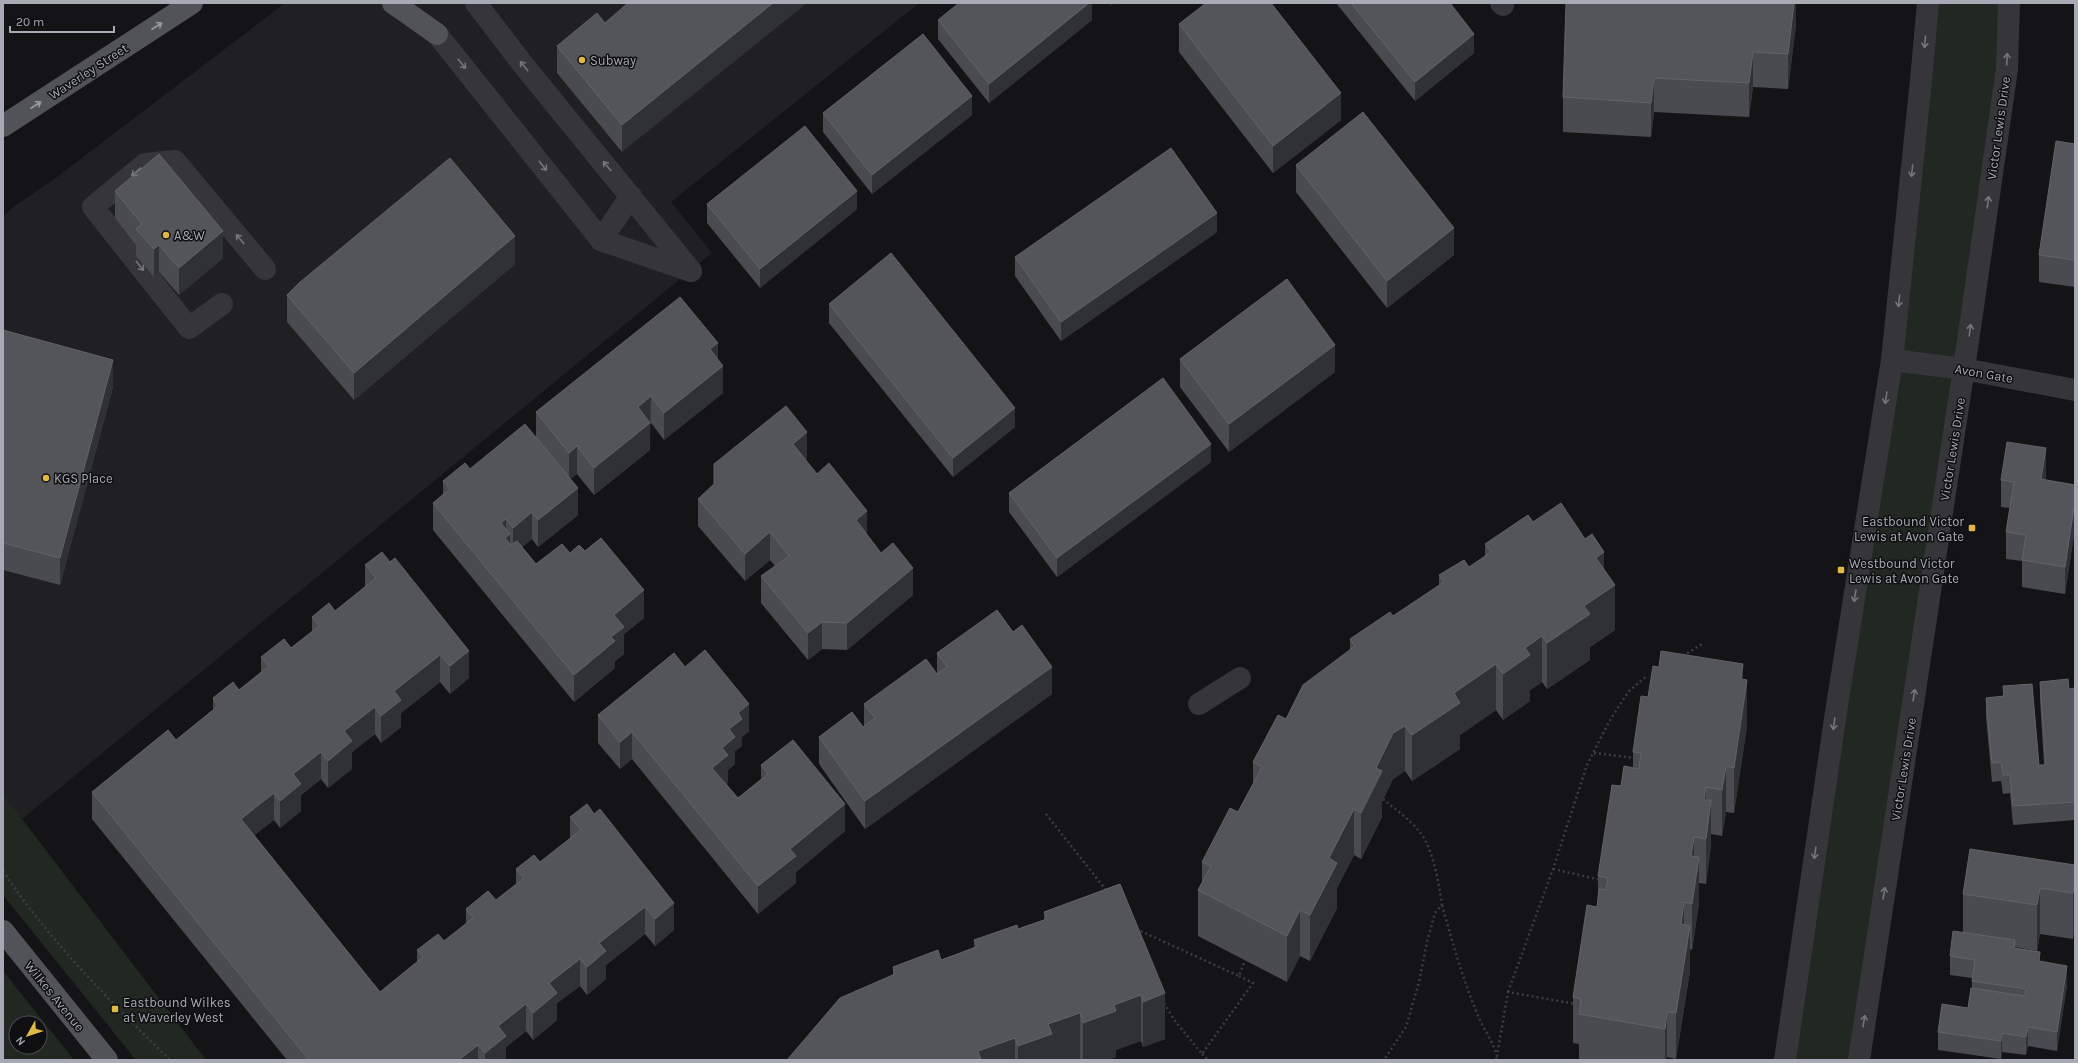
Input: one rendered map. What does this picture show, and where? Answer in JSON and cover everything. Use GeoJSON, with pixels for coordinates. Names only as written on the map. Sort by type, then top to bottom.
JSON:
{"type":"FeatureCollection","features":[{"type":"Feature","properties":{"kind":"main road","name":"Waverley Street"},"geometry":{"type":"LineString","coordinates":[[3,126],[192,3]]}},
{"type":"Feature","properties":{"kind":"main road"},"geometry":{"type":"LineString","coordinates":[[393,3],[437,34]]}},
{"type":"Feature","properties":{"kind":"main road"},"geometry":{"type":"LineString","coordinates":[[419,3],[437,34]]}},
{"type":"Feature","properties":{"kind":"main road","name":"Wilkes Avenue"},"geometry":{"type":"LineString","coordinates":[[3,931],[107,1060]]}},
{"type":"Feature","properties":{"kind":"street"},"geometry":{"type":"LineString","coordinates":[[437,34],[601,240],[691,271],[521,62],[476,3]]}},
{"type":"Feature","properties":{"kind":"street"},"geometry":{"type":"LineString","coordinates":[[1785,1060],[1837,704],[1892,360],[1928,3]]}},
{"type":"Feature","properties":{"kind":"street","name":"Victor Lewis Drive"},"geometry":{"type":"LineString","coordinates":[[1858,1060],[1964,369],[2007,69],[2009,3]]}},
{"type":"Feature","properties":{"kind":"street"},"geometry":{"type":"LineString","coordinates":[[222,304],[189,328],[93,207],[145,164],[175,161],[265,269]]}},
{"type":"Feature","properties":{"kind":"street"},"geometry":{"type":"LineString","coordinates":[[601,240],[631,196]]}},
{"type":"Feature","properties":{"kind":"street","name":"Avon Gate"},"geometry":{"type":"LineString","coordinates":[[1892,360],[1964,369],[2075,390]]}},
{"type":"Feature","properties":{"kind":"street"},"geometry":{"type":"LineString","coordinates":[[1199,704],[1240,678]]}},
{"type":"Feature","properties":{"kind":"path"},"geometry":{"type":"LineString","coordinates":[[1677,660],[1702,644]]}},
{"type":"Feature","properties":{"kind":"path"},"geometry":{"type":"LineString","coordinates":[[1496,1056],[1508,992],[1553,869],[1587,765],[1609,722],[1628,692],[1647,676]]}},
{"type":"Feature","properties":{"kind":"path"},"geometry":{"type":"LineString","coordinates":[[1594,753],[1639,759]]}},
{"type":"Feature","properties":{"kind":"path"},"geometry":{"type":"LineString","coordinates":[[1383,799],[1419,831],[1427,844],[1440,891],[1442,905],[1467,988],[1481,1025],[1494,1044],[1496,1060]]}},
{"type":"Feature","properties":{"kind":"path"},"geometry":{"type":"LineString","coordinates":[[1046,814],[1108,892]]}},
{"type":"Feature","properties":{"kind":"path"},"geometry":{"type":"LineString","coordinates":[[1553,869],[1604,881]]}},
{"type":"Feature","properties":{"kind":"path"},"geometry":{"type":"LineString","coordinates":[[3,871],[26,906],[60,948],[170,1060]]}},
{"type":"Feature","properties":{"kind":"path"},"geometry":{"type":"LineString","coordinates":[[1384,1060],[1406,1027],[1419,982],[1427,942],[1435,913],[1442,905]]}},
{"type":"Feature","properties":{"kind":"path"},"geometry":{"type":"LineString","coordinates":[[1131,922],[1138,935]]}},
{"type":"Feature","properties":{"kind":"path"},"geometry":{"type":"LineString","coordinates":[[1136,929],[1253,983],[1202,1054]]}},
{"type":"Feature","properties":{"kind":"path"},"geometry":{"type":"LineString","coordinates":[[1239,976],[1245,960]]}},
{"type":"Feature","properties":{"kind":"path"},"geometry":{"type":"LineString","coordinates":[[1508,992],[1579,1005]]}},
{"type":"Feature","properties":{"kind":"path"},"geometry":{"type":"LineString","coordinates":[[1163,1002],[1175,1021],[1208,1060]]}},
{"type":"Feature","properties":{"kind":"shaded area"},"geometry":{"type":"Polygon","coordinates":[[[285,3],[919,3],[671,202],[712,253],[22,819],[3,793],[3,217],[13,207],[53,180],[285,3]]]}},
{"type":"Feature","properties":{"kind":"shaded area"},"geometry":{"type":"Polygon","coordinates":[[[1928,3],[2009,3],[1859,1060],[1785,1060],[1836,712],[1928,3]]]}},
{"type":"Feature","properties":{"kind":"shaded area"},"geometry":{"type":"Polygon","coordinates":[[[3,793],[206,1060],[136,1060],[3,895],[3,793]]]}},
{"type":"Feature","properties":{"kind":"shaded area"},"geometry":{"type":"Polygon","coordinates":[[[3,971],[38,1015],[8,1015],[8,1055],[48,1055],[48,1027],[74,1060],[3,1060],[3,971]]]}},
{"type":"Feature","properties":{"kind":"building"},"geometry":{"type":"Polygon","coordinates":[[[628,3],[773,3],[622,125],[557,46],[597,13],[605,23],[628,3]]]}},
{"type":"Feature","properties":{"kind":"building"},"geometry":{"type":"Polygon","coordinates":[[[959,3],[1089,3],[989,84],[938,20],[959,3]]]}},
{"type":"Feature","properties":{"kind":"building"},"geometry":{"type":"Polygon","coordinates":[[[1206,3],[1271,3],[1341,93],[1273,146],[1179,24],[1206,3]]]}},
{"type":"Feature","properties":{"kind":"building"},"geometry":{"type":"Polygon","coordinates":[[[1351,3],[1450,3],[1474,34],[1415,82],[1351,3]]]}},
{"type":"Feature","properties":{"kind":"building"},"geometry":{"type":"Polygon","coordinates":[[[1566,3],[1794,3],[1788,54],[1753,52],[1749,83],[1654,78],[1651,103],[1563,97],[1566,3]]]}},
{"type":"Feature","properties":{"kind":"building"},"geometry":{"type":"Polygon","coordinates":[[[923,34],[972,96],[872,175],[823,113],[923,34]]]}},
{"type":"Feature","properties":{"kind":"building"},"geometry":{"type":"Polygon","coordinates":[[[1363,112],[1454,228],[1387,281],[1296,165],[1363,112]]]}},
{"type":"Feature","properties":{"kind":"building"},"geometry":{"type":"Polygon","coordinates":[[[805,126],[857,191],[760,269],[707,204],[805,126]]]}},
{"type":"Feature","properties":{"kind":"building"},"geometry":{"type":"Polygon","coordinates":[[[2056,141],[2075,144],[2075,260],[2039,255],[2056,141]]]}},
{"type":"Feature","properties":{"kind":"building"},"geometry":{"type":"Polygon","coordinates":[[[1171,148],[1217,213],[1061,322],[1015,257],[1171,148]]]}},
{"type":"Feature","properties":{"kind":"building"},"geometry":{"type":"Polygon","coordinates":[[[159,154],[223,231],[179,268],[159,245],[154,249],[136,229],[142,224],[115,191],[159,154]]]}},
{"type":"Feature","properties":{"kind":"building"},"geometry":{"type":"Polygon","coordinates":[[[450,158],[515,236],[354,373],[287,295],[299,283],[450,158]]]}},
{"type":"Feature","properties":{"kind":"building"},"geometry":{"type":"Polygon","coordinates":[[[891,253],[1015,408],[953,458],[829,304],[891,253]]]}},
{"type":"Feature","properties":{"kind":"building"},"geometry":{"type":"Polygon","coordinates":[[[1287,279],[1335,345],[1229,424],[1180,359],[1287,279]]]}},
{"type":"Feature","properties":{"kind":"building"},"geometry":{"type":"Polygon","coordinates":[[[680,297],[718,343],[710,349],[723,366],[664,413],[651,396],[638,407],[650,423],[594,468],[577,446],[569,453],[536,412],[680,297]]]}},
{"type":"Feature","properties":{"kind":"building","name":"KGS Place"},"geometry":{"type":"Polygon","coordinates":[[[3,330],[113,360],[60,558],[3,543],[3,330]]]}},
{"type":"Feature","properties":{"kind":"building"},"geometry":{"type":"Polygon","coordinates":[[[1163,378],[1211,444],[1057,558],[1009,493],[1163,378]]]}},
{"type":"Feature","properties":{"kind":"building"},"geometry":{"type":"Polygon","coordinates":[[[786,406],[807,432],[793,444],[817,474],[829,463],[867,511],[856,520],[881,553],[893,543],[913,568],[847,623],[822,622],[808,633],[761,576],[789,556],[770,532],[745,554],[698,499],[714,484],[714,464],[786,406]]]}},
{"type":"Feature","properties":{"kind":"building"},"geometry":{"type":"Polygon","coordinates":[[[525,424],[578,488],[538,520],[532,512],[513,528],[506,519],[501,523],[510,534],[505,538],[511,545],[517,541],[536,564],[562,544],[570,553],[579,545],[585,551],[601,538],[644,590],[614,615],[624,627],[611,637],[615,641],[574,675],[433,503],[450,489],[443,481],[465,463],[470,469],[525,424]]]}},
{"type":"Feature","properties":{"kind":"building"},"geometry":{"type":"Polygon","coordinates":[[[2007,442],[2046,448],[2041,479],[2075,485],[2075,501],[2065,567],[2022,560],[2026,535],[2006,532],[2014,482],[2001,480],[2007,442]]]}},
{"type":"Feature","properties":{"kind":"building"},"geometry":{"type":"Polygon","coordinates":[[[1561,503],[1585,539],[1592,534],[1604,552],[1596,558],[1615,585],[1584,606],[1590,614],[1547,643],[1542,636],[1525,648],[1530,655],[1503,674],[1496,664],[1454,693],[1460,703],[1412,735],[1405,726],[1393,733],[1376,768],[1382,771],[1361,813],[1354,809],[1329,858],[1337,863],[1310,915],[1300,910],[1287,936],[1198,890],[1211,866],[1202,862],[1230,808],[1238,812],[1262,767],[1253,762],[1278,715],[1286,719],[1303,685],[1355,646],[1350,639],[1390,612],[1393,616],[1444,582],[1439,575],[1464,560],[1469,567],[1491,552],[1485,544],[1528,515],[1533,522],[1561,503]]]}},
{"type":"Feature","properties":{"kind":"building"},"geometry":{"type":"Polygon","coordinates":[[[382,552],[390,562],[395,558],[469,651],[450,666],[440,655],[394,691],[401,700],[381,716],[375,707],[344,731],[352,741],[328,761],[321,752],[293,774],[301,784],[280,801],[274,793],[241,819],[380,992],[423,957],[417,950],[438,934],[444,941],[473,918],[466,909],[488,891],[496,900],[524,878],[516,869],[534,855],[540,862],[581,830],[570,817],[587,804],[594,814],[600,809],[674,903],[655,919],[645,907],[599,943],[606,951],[587,967],[580,959],[549,983],[557,993],[533,1013],[526,1004],[498,1026],[506,1036],[485,1053],[478,1045],[459,1060],[309,1060],[92,792],[168,730],[176,740],[218,706],[213,698],[233,682],[239,690],[269,666],[261,657],[284,639],[291,648],[319,626],[312,617],[329,603],[335,611],[376,578],[365,565],[382,552]]]}},
{"type":"Feature","properties":{"kind":"building"},"geometry":{"type":"Polygon","coordinates":[[[997,610],[1013,632],[1022,625],[1052,667],[865,801],[819,737],[852,712],[863,727],[875,718],[864,704],[926,659],[937,674],[947,667],[937,653],[997,610]]]}},
{"type":"Feature","properties":{"kind":"building"},"geometry":{"type":"Polygon","coordinates":[[[705,650],[749,704],[738,713],[742,719],[729,729],[735,737],[722,748],[728,755],[712,768],[738,798],[768,774],[761,765],[793,740],[845,804],[790,849],[796,856],[758,886],[632,732],[620,742],[598,715],[674,653],[685,667],[705,650]]]}},
{"type":"Feature","properties":{"kind":"building"},"geometry":{"type":"Polygon","coordinates":[[[1661,651],[1743,664],[1741,679],[1747,680],[1734,768],[1726,766],[1722,790],[1706,787],[1704,800],[1711,800],[1706,839],[1694,837],[1691,856],[1699,857],[1692,904],[1684,902],[1681,924],[1690,926],[1676,1013],[1667,1012],[1665,1029],[1579,1014],[1581,999],[1573,997],[1587,905],[1597,907],[1599,889],[1606,890],[1608,878],[1598,876],[1612,785],[1621,786],[1624,766],[1639,769],[1641,753],[1633,752],[1641,696],[1648,697],[1653,666],[1659,667],[1661,651]]]}},
{"type":"Feature","properties":{"kind":"building"},"geometry":{"type":"Polygon","coordinates":[[[2068,679],[2069,689],[2075,688],[2075,802],[2013,806],[2010,775],[2003,775],[2001,762],[1992,763],[1986,698],[2004,696],[2003,686],[2032,684],[2039,765],[2046,765],[2040,682],[2068,679]]]}},
{"type":"Feature","properties":{"kind":"building"},"geometry":{"type":"Polygon","coordinates":[[[1970,849],[2075,865],[2073,893],[2040,888],[2037,905],[1963,894],[1970,849]]]}},
{"type":"Feature","properties":{"kind":"building"},"geometry":{"type":"Polygon","coordinates":[[[1120,884],[1165,993],[1143,1002],[1141,995],[1114,1005],[1116,1011],[1083,1023],[1080,1013],[1048,1024],[1052,1034],[1018,1046],[1015,1038],[978,1051],[981,1060],[787,1060],[840,998],[895,974],[893,967],[938,950],[941,960],[977,947],[974,940],[1017,925],[1018,929],[1047,919],[1044,912],[1120,884]]]}},
{"type":"Feature","properties":{"kind":"building"},"geometry":{"type":"Polygon","coordinates":[[[1953,931],[2015,940],[2014,948],[2040,952],[2039,961],[2067,966],[2057,1032],[2028,1027],[2026,1037],[2002,1033],[2001,1041],[1938,1032],[1942,1004],[1968,1008],[1971,988],[2025,996],[2026,989],[1972,981],[1975,960],[1950,956],[1953,931]]]}},
{"type":"Feature","properties":{"kind":"place","name":"Subway"},"geometry":{"type":"Point","coordinates":[582,60]}},
{"type":"Feature","properties":{"kind":"place","name":"A&W"},"geometry":{"type":"Point","coordinates":[166,235]}},
{"type":"Feature","properties":{"kind":"place","name":"KGS Place"},"geometry":{"type":"Point","coordinates":[46,478]}},
{"type":"Feature","properties":{"kind":"place","name":"Eastbound Victor Lewis at Avon Gate"},"geometry":{"type":"Point","coordinates":[1972,528]}},
{"type":"Feature","properties":{"kind":"place","name":"Westbound Victor Lewis at Avon Gate"},"geometry":{"type":"Point","coordinates":[1841,570]}},
{"type":"Feature","properties":{"kind":"place","name":"Eastbound Wilkes at Waverley West"},"geometry":{"type":"Point","coordinates":[115,1009]}}]}
